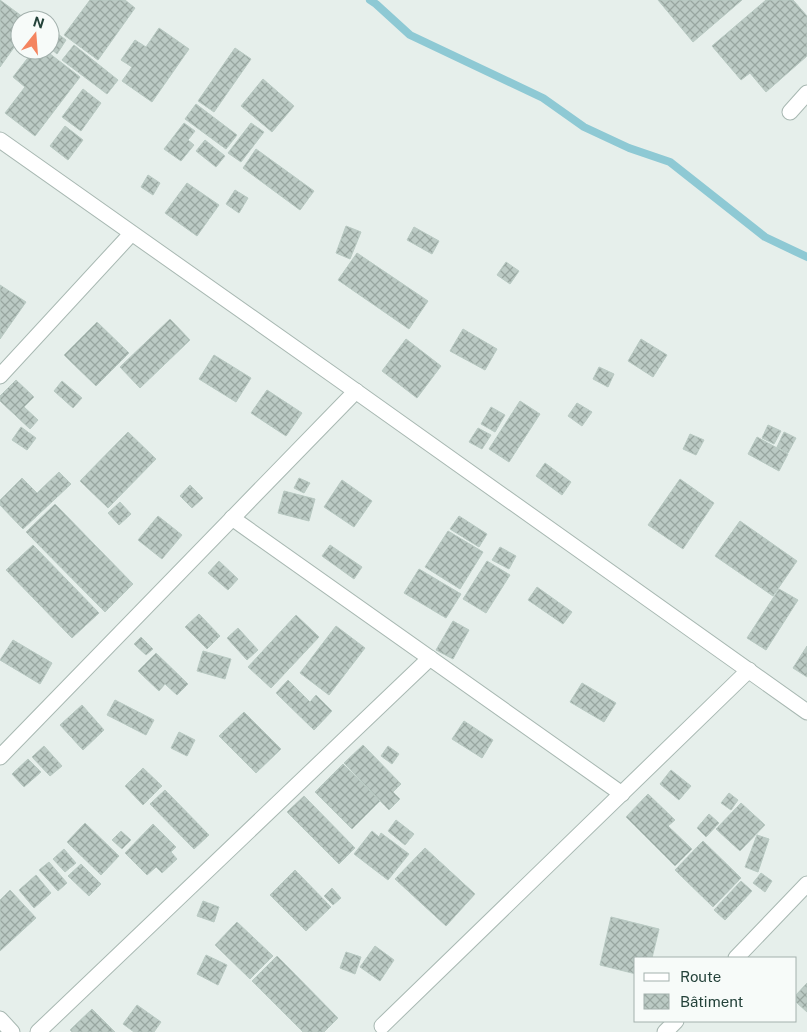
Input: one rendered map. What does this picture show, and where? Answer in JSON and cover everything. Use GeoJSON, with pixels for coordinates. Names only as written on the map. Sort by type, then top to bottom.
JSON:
{"type":"FeatureCollection","features":[{"type":"Feature","properties":{"kind":"street"},"geometry":{"type":"LineString","coordinates":[[790,112],[807,93]]}},
{"type":"Feature","properties":{"kind":"street"},"geometry":{"type":"LineString","coordinates":[[0,140],[807,712]]}},
{"type":"Feature","properties":{"kind":"street"},"geometry":{"type":"LineString","coordinates":[[0,376],[6,360],[132,234]]}},
{"type":"Feature","properties":{"kind":"street"},"geometry":{"type":"LineString","coordinates":[[0,757],[356,391]]}},
{"type":"Feature","properties":{"kind":"street"},"geometry":{"type":"LineString","coordinates":[[232,518],[622,794]]}},
{"type":"Feature","properties":{"kind":"street"},"geometry":{"type":"LineString","coordinates":[[38,1032],[430,658]]}},
{"type":"Feature","properties":{"kind":"street"},"geometry":{"type":"LineString","coordinates":[[383,1030],[748,670]]}},
{"type":"Feature","properties":{"kind":"street"},"geometry":{"type":"LineString","coordinates":[[737,957],[807,884]]}},
{"type":"Feature","properties":{"kind":"street"},"geometry":{"type":"LineString","coordinates":[[0,1018],[12,1032]]}},
{"type":"Feature","properties":{"kind":"street"},"geometry":{"type":"LineString","coordinates":[[665,1032],[675,1022]]}},
{"type":"Feature","properties":{"kind":"building"},"geometry":{"type":"Polygon","coordinates":[[[0,0],[14,10],[10,10],[10,53],[0,67],[0,0]]]}},
{"type":"Feature","properties":{"kind":"building"},"geometry":{"type":"Polygon","coordinates":[[[90,0],[125,0],[135,8],[98,60],[64,35],[90,0]]]}},
{"type":"Feature","properties":{"kind":"building"},"geometry":{"type":"Polygon","coordinates":[[[658,0],[742,0],[693,42],[658,0]]]}},
{"type":"Feature","properties":{"kind":"building"},"geometry":{"type":"Polygon","coordinates":[[[766,0],[793,0],[807,16],[807,56],[766,92],[750,73],[741,80],[712,46],[766,0]]]}},
{"type":"Feature","properties":{"kind":"building"},"geometry":{"type":"Polygon","coordinates":[[[159,28],[189,49],[152,102],[122,81],[132,67],[121,60],[135,40],[146,47],[159,28]]]}},
{"type":"Feature","properties":{"kind":"building"},"geometry":{"type":"Polygon","coordinates":[[[60,36],[66,40],[60,49],[60,36]]]}},
{"type":"Feature","properties":{"kind":"building"},"geometry":{"type":"Polygon","coordinates":[[[74,45],[118,80],[107,94],[62,60],[74,45]]]}},
{"type":"Feature","properties":{"kind":"building"},"geometry":{"type":"Polygon","coordinates":[[[235,48],[251,59],[214,112],[198,101],[235,48]]]}},
{"type":"Feature","properties":{"kind":"building"},"geometry":{"type":"Polygon","coordinates":[[[26,60],[58,60],[80,77],[35,136],[5,113],[25,87],[13,77],[26,60]]]}},
{"type":"Feature","properties":{"kind":"building"},"geometry":{"type":"Polygon","coordinates":[[[263,79],[294,106],[272,132],[241,106],[263,79]]]}},
{"type":"Feature","properties":{"kind":"building"},"geometry":{"type":"Polygon","coordinates":[[[83,89],[101,103],[81,131],[62,117],[83,89]]]}},
{"type":"Feature","properties":{"kind":"building"},"geometry":{"type":"Polygon","coordinates":[[[196,104],[237,135],[226,149],[185,119],[196,104]]]}},
{"type":"Feature","properties":{"kind":"building"},"geometry":{"type":"Polygon","coordinates":[[[184,123],[195,131],[188,140],[194,145],[181,161],[164,149],[184,123]]]}},
{"type":"Feature","properties":{"kind":"building"},"geometry":{"type":"Polygon","coordinates":[[[251,123],[264,132],[241,162],[228,153],[251,123]]]}},
{"type":"Feature","properties":{"kind":"building"},"geometry":{"type":"Polygon","coordinates":[[[65,126],[83,140],[68,160],[50,146],[65,126]]]}},
{"type":"Feature","properties":{"kind":"building"},"geometry":{"type":"Polygon","coordinates":[[[205,140],[225,156],[216,167],[196,151],[205,140]]]}},
{"type":"Feature","properties":{"kind":"building"},"geometry":{"type":"Polygon","coordinates":[[[256,149],[314,191],[300,210],[243,168],[256,149]]]}},
{"type":"Feature","properties":{"kind":"building"},"geometry":{"type":"Polygon","coordinates":[[[148,175],[160,183],[153,195],[141,187],[148,175]]]}},
{"type":"Feature","properties":{"kind":"building"},"geometry":{"type":"Polygon","coordinates":[[[187,183],[219,205],[197,236],[165,213],[187,183]]]}},
{"type":"Feature","properties":{"kind":"building"},"geometry":{"type":"Polygon","coordinates":[[[235,190],[248,198],[239,213],[226,204],[235,190]]]}},
{"type":"Feature","properties":{"kind":"building"},"geometry":{"type":"Polygon","coordinates":[[[346,226],[361,232],[350,259],[336,253],[346,226]]]}},
{"type":"Feature","properties":{"kind":"building"},"geometry":{"type":"Polygon","coordinates":[[[414,227],[439,241],[432,254],[407,240],[414,227]]]}},
{"type":"Feature","properties":{"kind":"building"},"geometry":{"type":"Polygon","coordinates":[[[357,253],[428,301],[409,329],[338,280],[357,253]]]}},
{"type":"Feature","properties":{"kind":"building"},"geometry":{"type":"Polygon","coordinates":[[[506,262],[519,271],[510,284],[497,275],[506,262]]]}},
{"type":"Feature","properties":{"kind":"building"},"geometry":{"type":"Polygon","coordinates":[[[0,285],[26,302],[0,339],[0,285]]]}},
{"type":"Feature","properties":{"kind":"building"},"geometry":{"type":"Polygon","coordinates":[[[170,319],[190,340],[140,388],[120,367],[170,319]]]}},
{"type":"Feature","properties":{"kind":"building"},"geometry":{"type":"Polygon","coordinates":[[[97,322],[129,353],[96,386],[64,355],[97,322]]]}},
{"type":"Feature","properties":{"kind":"building"},"geometry":{"type":"Polygon","coordinates":[[[463,329],[497,349],[485,370],[450,351],[463,329]]]}},
{"type":"Feature","properties":{"kind":"building"},"geometry":{"type":"Polygon","coordinates":[[[406,339],[441,366],[417,398],[382,371],[406,339]]]}},
{"type":"Feature","properties":{"kind":"building"},"geometry":{"type":"Polygon","coordinates":[[[641,339],[667,355],[653,377],[628,361],[641,339]]]}},
{"type":"Feature","properties":{"kind":"building"},"geometry":{"type":"Polygon","coordinates":[[[214,355],[251,378],[236,402],[199,379],[214,355]]]}},
{"type":"Feature","properties":{"kind":"building"},"geometry":{"type":"Polygon","coordinates":[[[599,367],[614,374],[608,387],[593,379],[599,367]]]}},
{"type":"Feature","properties":{"kind":"building"},"geometry":{"type":"Polygon","coordinates":[[[16,380],[34,397],[24,407],[38,420],[30,429],[0,401],[0,396],[16,380]]]}},
{"type":"Feature","properties":{"kind":"building"},"geometry":{"type":"Polygon","coordinates":[[[62,381],[82,398],[73,408],[54,391],[62,381]]]}},
{"type":"Feature","properties":{"kind":"building"},"geometry":{"type":"Polygon","coordinates":[[[267,390],[302,413],[286,436],[251,413],[267,390]]]}},
{"type":"Feature","properties":{"kind":"building"},"geometry":{"type":"Polygon","coordinates":[[[520,401],[540,414],[509,462],[489,449],[520,401]]]}},
{"type":"Feature","properties":{"kind":"building"},"geometry":{"type":"Polygon","coordinates":[[[577,403],[592,412],[582,426],[568,416],[577,403]]]}},
{"type":"Feature","properties":{"kind":"building"},"geometry":{"type":"Polygon","coordinates":[[[491,407],[505,415],[495,432],[481,424],[491,407]]]}},
{"type":"Feature","properties":{"kind":"building"},"geometry":{"type":"Polygon","coordinates":[[[768,425],[781,431],[774,444],[762,438],[768,425]]]}},
{"type":"Feature","properties":{"kind":"building"},"geometry":{"type":"Polygon","coordinates":[[[21,427],[36,438],[27,450],[12,440],[21,427]]]}},
{"type":"Feature","properties":{"kind":"building"},"geometry":{"type":"Polygon","coordinates":[[[478,428],[491,435],[482,449],[469,442],[478,428]]]}},
{"type":"Feature","properties":{"kind":"building"},"geometry":{"type":"Polygon","coordinates":[[[128,432],[156,459],[108,508],[80,481],[128,432]]]}},
{"type":"Feature","properties":{"kind":"building"},"geometry":{"type":"Polygon","coordinates":[[[784,432],[796,438],[788,453],[777,447],[784,432]]]}},
{"type":"Feature","properties":{"kind":"building"},"geometry":{"type":"Polygon","coordinates":[[[690,434],[704,440],[696,455],[683,449],[690,434]]]}},
{"type":"Feature","properties":{"kind":"building"},"geometry":{"type":"Polygon","coordinates":[[[757,437],[788,454],[779,471],[748,454],[757,437]]]}},
{"type":"Feature","properties":{"kind":"building"},"geometry":{"type":"Polygon","coordinates":[[[545,463],[571,482],[562,495],[536,476],[545,463]]]}},
{"type":"Feature","properties":{"kind":"building"},"geometry":{"type":"Polygon","coordinates":[[[59,472],[71,484],[23,529],[0,505],[0,500],[22,478],[37,493],[59,472]]]}},
{"type":"Feature","properties":{"kind":"building"},"geometry":{"type":"Polygon","coordinates":[[[299,478],[310,483],[304,493],[294,488],[299,478]]]}},
{"type":"Feature","properties":{"kind":"building"},"geometry":{"type":"Polygon","coordinates":[[[680,479],[714,503],[683,549],[648,525],[680,479]]]}},
{"type":"Feature","properties":{"kind":"building"},"geometry":{"type":"Polygon","coordinates":[[[342,480],[372,501],[354,527],[324,507],[342,480]]]}},
{"type":"Feature","properties":{"kind":"building"},"geometry":{"type":"Polygon","coordinates":[[[190,485],[203,498],[192,508],[180,496],[190,485]]]}},
{"type":"Feature","properties":{"kind":"building"},"geometry":{"type":"Polygon","coordinates":[[[284,491],[315,499],[309,521],[278,513],[284,491]]]}},
{"type":"Feature","properties":{"kind":"building"},"geometry":{"type":"Polygon","coordinates":[[[120,502],[131,514],[119,525],[108,513],[120,502]]]}},
{"type":"Feature","properties":{"kind":"building"},"geometry":{"type":"Polygon","coordinates":[[[55,504],[133,584],[105,612],[26,532],[55,504]]]}},
{"type":"Feature","properties":{"kind":"building"},"geometry":{"type":"Polygon","coordinates":[[[158,516],[182,535],[162,559],[138,540],[158,516]]]}},
{"type":"Feature","properties":{"kind":"building"},"geometry":{"type":"Polygon","coordinates":[[[459,516],[487,534],[479,547],[450,529],[459,516]]]}},
{"type":"Feature","properties":{"kind":"building"},"geometry":{"type":"Polygon","coordinates":[[[740,521],[797,561],[773,596],[715,556],[740,521]]]}},
{"type":"Feature","properties":{"kind":"building"},"geometry":{"type":"Polygon","coordinates":[[[448,531],[483,552],[460,589],[425,567],[448,531]]]}},
{"type":"Feature","properties":{"kind":"building"},"geometry":{"type":"Polygon","coordinates":[[[33,545],[99,613],[72,638],[6,570],[33,545]]]}},
{"type":"Feature","properties":{"kind":"building"},"geometry":{"type":"Polygon","coordinates":[[[330,545],[362,567],[354,579],[322,556],[330,545]]]}},
{"type":"Feature","properties":{"kind":"building"},"geometry":{"type":"Polygon","coordinates":[[[500,547],[516,556],[509,569],[492,560],[500,547]]]}},
{"type":"Feature","properties":{"kind":"building"},"geometry":{"type":"Polygon","coordinates":[[[219,561],[238,579],[228,590],[208,573],[219,561]]]}},
{"type":"Feature","properties":{"kind":"building"},"geometry":{"type":"Polygon","coordinates":[[[487,561],[510,575],[486,613],[463,599],[487,561]]]}},
{"type":"Feature","properties":{"kind":"building"},"geometry":{"type":"Polygon","coordinates":[[[419,569],[461,594],[446,618],[404,593],[419,569]]]}},
{"type":"Feature","properties":{"kind":"building"},"geometry":{"type":"Polygon","coordinates":[[[537,587],[572,612],[563,624],[528,600],[537,587]]]}},
{"type":"Feature","properties":{"kind":"building"},"geometry":{"type":"Polygon","coordinates":[[[779,589],[798,600],[766,650],[747,638],[779,589]]]}},
{"type":"Feature","properties":{"kind":"building"},"geometry":{"type":"Polygon","coordinates":[[[199,614],[220,636],[207,649],[185,627],[199,614]]]}},
{"type":"Feature","properties":{"kind":"building"},"geometry":{"type":"Polygon","coordinates":[[[296,615],[319,637],[271,688],[248,667],[296,615]]]}},
{"type":"Feature","properties":{"kind":"building"},"geometry":{"type":"Polygon","coordinates":[[[453,621],[469,630],[453,659],[436,650],[453,621]]]}},
{"type":"Feature","properties":{"kind":"building"},"geometry":{"type":"Polygon","coordinates":[[[336,626],[365,648],[329,695],[300,673],[336,626]]]}},
{"type":"Feature","properties":{"kind":"building"},"geometry":{"type":"Polygon","coordinates":[[[238,628],[258,650],[247,660],[227,638],[238,628]]]}},
{"type":"Feature","properties":{"kind":"building"},"geometry":{"type":"Polygon","coordinates":[[[141,637],[153,649],[146,655],[134,644],[141,637]]]}},
{"type":"Feature","properties":{"kind":"building"},"geometry":{"type":"Polygon","coordinates":[[[13,640],[52,663],[40,684],[0,660],[13,640]]]}},
{"type":"Feature","properties":{"kind":"building"},"geometry":{"type":"Polygon","coordinates":[[[807,646],[807,677],[793,668],[807,646]]]}},
{"type":"Feature","properties":{"kind":"building"},"geometry":{"type":"Polygon","coordinates":[[[203,651],[231,659],[225,679],[197,671],[203,651]]]}},
{"type":"Feature","properties":{"kind":"building"},"geometry":{"type":"Polygon","coordinates":[[[156,653],[188,684],[177,695],[165,684],[159,691],[138,671],[156,653]]]}},
{"type":"Feature","properties":{"kind":"building"},"geometry":{"type":"Polygon","coordinates":[[[288,680],[310,702],[316,695],[332,711],[314,730],[276,693],[288,680]]]}},
{"type":"Feature","properties":{"kind":"building"},"geometry":{"type":"Polygon","coordinates":[[[582,683],[616,703],[604,722],[570,702],[582,683]]]}},
{"type":"Feature","properties":{"kind":"building"},"geometry":{"type":"Polygon","coordinates":[[[115,700],[154,720],[146,735],[107,715],[115,700]]]}},
{"type":"Feature","properties":{"kind":"building"},"geometry":{"type":"Polygon","coordinates":[[[82,705],[104,730],[83,750],[60,725],[82,705]]]}},
{"type":"Feature","properties":{"kind":"building"},"geometry":{"type":"Polygon","coordinates":[[[244,712],[281,749],[256,773],[219,736],[244,712]]]}},
{"type":"Feature","properties":{"kind":"building"},"geometry":{"type":"Polygon","coordinates":[[[464,721],[493,740],[482,758],[452,739],[464,721]]]}},
{"type":"Feature","properties":{"kind":"building"},"geometry":{"type":"Polygon","coordinates":[[[179,732],[195,740],[187,756],[171,748],[179,732]]]}},
{"type":"Feature","properties":{"kind":"building"},"geometry":{"type":"Polygon","coordinates":[[[363,745],[401,784],[393,792],[400,799],[389,810],[344,763],[363,745]]]}},
{"type":"Feature","properties":{"kind":"building"},"geometry":{"type":"Polygon","coordinates":[[[44,746],[62,766],[50,776],[32,757],[44,746]]]}},
{"type":"Feature","properties":{"kind":"building"},"geometry":{"type":"Polygon","coordinates":[[[388,746],[399,754],[392,764],[381,756],[388,746]]]}},
{"type":"Feature","properties":{"kind":"building"},"geometry":{"type":"Polygon","coordinates":[[[28,759],[41,772],[24,787],[12,774],[28,759]]]}},
{"type":"Feature","properties":{"kind":"building"},"geometry":{"type":"Polygon","coordinates":[[[343,764],[380,801],[352,829],[315,792],[343,764]]]}},
{"type":"Feature","properties":{"kind":"building"},"geometry":{"type":"Polygon","coordinates":[[[143,768],[162,786],[143,805],[125,786],[143,768]]]}},
{"type":"Feature","properties":{"kind":"building"},"geometry":{"type":"Polygon","coordinates":[[[671,770],[691,786],[679,800],[660,784],[671,770]]]}},
{"type":"Feature","properties":{"kind":"building"},"geometry":{"type":"Polygon","coordinates":[[[165,790],[209,835],[194,849],[150,804],[165,790]]]}},
{"type":"Feature","properties":{"kind":"building"},"geometry":{"type":"Polygon","coordinates":[[[729,793],[738,800],[731,810],[721,803],[729,793]]]}},
{"type":"Feature","properties":{"kind":"building"},"geometry":{"type":"Polygon","coordinates":[[[648,794],[675,820],[668,826],[692,849],[675,866],[626,817],[648,794]]]}},
{"type":"Feature","properties":{"kind":"building"},"geometry":{"type":"Polygon","coordinates":[[[304,796],[355,848],[339,864],[287,812],[304,796]]]}},
{"type":"Feature","properties":{"kind":"building"},"geometry":{"type":"Polygon","coordinates":[[[741,803],[765,825],[740,851],[716,829],[741,803]]]}},
{"type":"Feature","properties":{"kind":"building"},"geometry":{"type":"Polygon","coordinates":[[[709,814],[719,823],[706,837],[697,828],[709,814]]]}},
{"type":"Feature","properties":{"kind":"building"},"geometry":{"type":"Polygon","coordinates":[[[396,820],[414,834],[405,845],[388,831],[396,820]]]}},
{"type":"Feature","properties":{"kind":"building"},"geometry":{"type":"Polygon","coordinates":[[[85,823],[119,856],[101,875],[67,842],[85,823]]]}},
{"type":"Feature","properties":{"kind":"building"},"geometry":{"type":"Polygon","coordinates":[[[153,824],[176,847],[171,852],[177,859],[162,873],[156,867],[147,875],[125,853],[153,824]]]}},
{"type":"Feature","properties":{"kind":"building"},"geometry":{"type":"Polygon","coordinates":[[[121,831],[131,840],[122,849],[112,840],[121,831]]]}},
{"type":"Feature","properties":{"kind":"building"},"geometry":{"type":"Polygon","coordinates":[[[372,831],[379,837],[381,833],[409,854],[388,880],[354,854],[372,831]]]}},
{"type":"Feature","properties":{"kind":"building"},"geometry":{"type":"Polygon","coordinates":[[[757,835],[769,839],[758,872],[745,867],[757,835]]]}},
{"type":"Feature","properties":{"kind":"building"},"geometry":{"type":"Polygon","coordinates":[[[703,841],[741,878],[713,907],[675,870],[703,841]]]}},
{"type":"Feature","properties":{"kind":"building"},"geometry":{"type":"Polygon","coordinates":[[[425,848],[475,894],[446,926],[395,879],[425,848]]]}},
{"type":"Feature","properties":{"kind":"building"},"geometry":{"type":"Polygon","coordinates":[[[64,849],[76,863],[65,872],[53,859],[64,849]]]}},
{"type":"Feature","properties":{"kind":"building"},"geometry":{"type":"Polygon","coordinates":[[[49,862],[67,883],[58,891],[39,870],[49,862]]]}},
{"type":"Feature","properties":{"kind":"building"},"geometry":{"type":"Polygon","coordinates":[[[81,864],[101,884],[89,896],[68,876],[81,864]]]}},
{"type":"Feature","properties":{"kind":"building"},"geometry":{"type":"Polygon","coordinates":[[[295,870],[331,907],[306,931],[270,895],[295,870]]]}},
{"type":"Feature","properties":{"kind":"building"},"geometry":{"type":"Polygon","coordinates":[[[761,873],[772,881],[765,892],[753,883],[761,873]]]}},
{"type":"Feature","properties":{"kind":"building"},"geometry":{"type":"Polygon","coordinates":[[[36,875],[51,893],[34,908],[19,890],[36,875]]]}},
{"type":"Feature","properties":{"kind":"building"},"geometry":{"type":"Polygon","coordinates":[[[741,881],[752,891],[725,920],[714,910],[741,881]]]}},
{"type":"Feature","properties":{"kind":"building"},"geometry":{"type":"Polygon","coordinates":[[[332,888],[341,898],[333,905],[324,896],[332,888]]]}},
{"type":"Feature","properties":{"kind":"building"},"geometry":{"type":"Polygon","coordinates":[[[10,890],[36,918],[0,951],[0,900],[10,890]]]}},
{"type":"Feature","properties":{"kind":"building"},"geometry":{"type":"Polygon","coordinates":[[[203,901],[219,907],[214,922],[197,916],[203,901]]]}},
{"type":"Feature","properties":{"kind":"building"},"geometry":{"type":"Polygon","coordinates":[[[611,917],[659,929],[652,957],[634,957],[634,974],[600,965],[611,917]]]}},
{"type":"Feature","properties":{"kind":"building"},"geometry":{"type":"Polygon","coordinates":[[[237,922],[273,956],[250,979],[215,945],[237,922]]]}},
{"type":"Feature","properties":{"kind":"building"},"geometry":{"type":"Polygon","coordinates":[[[375,946],[394,960],[380,981],[360,967],[375,946]]]}},
{"type":"Feature","properties":{"kind":"building"},"geometry":{"type":"Polygon","coordinates":[[[346,952],[361,957],[355,974],[340,968],[346,952]]]}},
{"type":"Feature","properties":{"kind":"building"},"geometry":{"type":"Polygon","coordinates":[[[206,955],[227,965],[218,985],[197,974],[206,955]]]}},
{"type":"Feature","properties":{"kind":"building"},"geometry":{"type":"Polygon","coordinates":[[[277,956],[338,1018],[324,1032],[303,1032],[252,981],[277,956]]]}},
{"type":"Feature","properties":{"kind":"building"},"geometry":{"type":"Polygon","coordinates":[[[807,983],[807,1012],[797,1003],[797,994],[807,983]]]}},
{"type":"Feature","properties":{"kind":"building"},"geometry":{"type":"Polygon","coordinates":[[[137,1005],[161,1022],[154,1032],[134,1032],[123,1024],[137,1005]]]}},
{"type":"Feature","properties":{"kind":"building"},"geometry":{"type":"Polygon","coordinates":[[[92,1009],[115,1032],[72,1032],[70,1030],[92,1009]]]}},
{"type":"Feature","properties":{"kind":"waterway"},"geometry":{"type":"LineString","coordinates":[[370,0],[410,35],[543,98],[584,127],[629,148],[670,162],[765,237],[807,257]]}}]}
